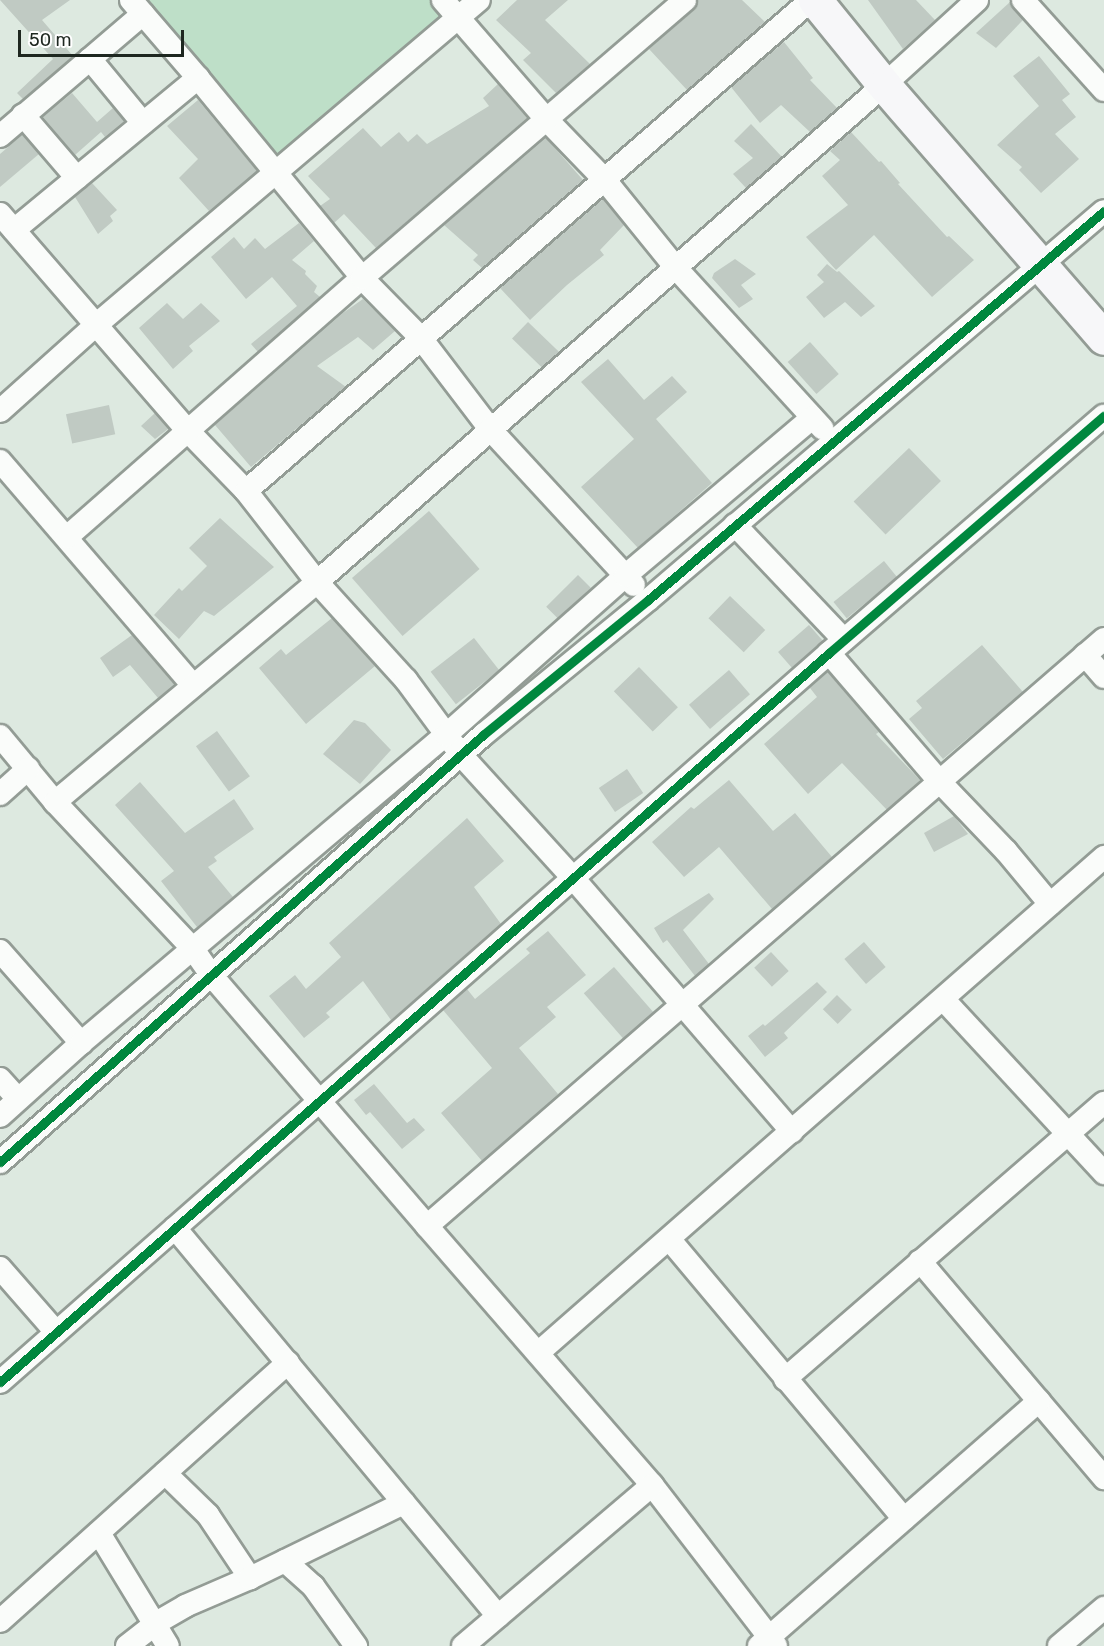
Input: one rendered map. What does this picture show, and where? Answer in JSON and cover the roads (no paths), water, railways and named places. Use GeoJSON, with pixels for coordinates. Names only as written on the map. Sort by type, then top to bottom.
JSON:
{"type":"FeatureCollection","features":[{"type":"Feature","properties":{"kind":"main road"},"geometry":{"type":"LineString","coordinates":[[815,0],[884,85],[1104,338]]}},
{"type":"Feature","properties":{"kind":"street"},"geometry":{"type":"LineString","coordinates":[[443,0],[547,120],[604,179],[676,268],[833,440]]}},
{"type":"Feature","properties":{"kind":"street"},"geometry":{"type":"LineString","coordinates":[[3,402],[479,0]]}},
{"type":"Feature","properties":{"kind":"street"},"geometry":{"type":"LineString","coordinates":[[67,537],[362,278],[685,0]]}},
{"type":"Feature","properties":{"kind":"street"},"geometry":{"type":"LineString","coordinates":[[246,491],[420,337],[811,0]]}},
{"type":"Feature","properties":{"kind":"street"},"geometry":{"type":"LineString","coordinates":[[55,802],[317,582],[884,85],[977,0]]}},
{"type":"Feature","properties":{"kind":"street"},"geometry":{"type":"LineString","coordinates":[[1023,0],[1104,90]]}},
{"type":"Feature","properties":{"kind":"street"},"geometry":{"type":"LineString","coordinates":[[0,136],[90,59],[137,7],[362,278],[420,337],[490,429],[648,600]]}},
{"type":"Feature","properties":{"kind":"street"},"geometry":{"type":"LineString","coordinates":[[90,59],[143,123]]}},
{"type":"Feature","properties":{"kind":"street"},"geometry":{"type":"LineString","coordinates":[[198,78],[77,178],[7,222],[188,431],[246,491],[317,582],[385,655],[462,756],[573,878],[792,1132]]}},
{"type":"Feature","properties":{"kind":"street"},"geometry":{"type":"LineString","coordinates":[[23,116],[77,178]]}},
{"type":"Feature","properties":{"kind":"street"},"geometry":{"type":"LineString","coordinates":[[0,1162],[462,756],[483,735],[648,600],[1038,264],[1104,210]]}},
{"type":"Feature","properties":{"kind":"street"},"geometry":{"type":"LineString","coordinates":[[0,1382],[836,647],[1104,416]]}},
{"type":"Feature","properties":{"kind":"street"},"geometry":{"type":"LineString","coordinates":[[0,1116],[81,1043],[446,735],[625,576],[812,418]]}},
{"type":"Feature","properties":{"kind":"street"},"geometry":{"type":"LineString","coordinates":[[0,461],[193,685]]}},
{"type":"Feature","properties":{"kind":"street"},"geometry":{"type":"LineString","coordinates":[[735,525],[836,647],[939,781],[1006,851],[1050,904]]}},
{"type":"Feature","properties":{"kind":"street"},"geometry":{"type":"LineString","coordinates":[[426,1226],[1104,639]]}},
{"type":"Feature","properties":{"kind":"street"},"geometry":{"type":"LineString","coordinates":[[1085,655],[1104,677]]}},
{"type":"Feature","properties":{"kind":"street"},"geometry":{"type":"LineString","coordinates":[[0,736],[55,802],[193,949],[212,976],[426,1226],[652,1485],[768,1643],[904,1519],[1040,1401]]}},
{"type":"Feature","properties":{"kind":"street"},"geometry":{"type":"LineString","coordinates":[[0,794],[28,769]]}},
{"type":"Feature","properties":{"kind":"street"},"geometry":{"type":"LineString","coordinates":[[538,1353],[944,1000],[1104,857]]}},
{"type":"Feature","properties":{"kind":"street"},"geometry":{"type":"LineString","coordinates":[[0,951],[81,1043]]}},
{"type":"Feature","properties":{"kind":"street"},"geometry":{"type":"LineString","coordinates":[[944,1000],[1104,1173]]}},
{"type":"Feature","properties":{"kind":"street"},"geometry":{"type":"LineString","coordinates":[[0,1079],[18,1099]]}},
{"type":"Feature","properties":{"kind":"street"},"geometry":{"type":"LineString","coordinates":[[784,1379],[1104,1103]]}},
{"type":"Feature","properties":{"kind":"street"},"geometry":{"type":"LineString","coordinates":[[175,1228],[498,1616]]}},
{"type":"Feature","properties":{"kind":"street"},"geometry":{"type":"LineString","coordinates":[[669,1240],[904,1519]]}},
{"type":"Feature","properties":{"kind":"street"},"geometry":{"type":"LineString","coordinates":[[920,1261],[1104,1479]]}},
{"type":"Feature","properties":{"kind":"street"},"geometry":{"type":"LineString","coordinates":[[0,1268],[57,1332]]}},
{"type":"Feature","properties":{"kind":"street"},"geometry":{"type":"LineString","coordinates":[[0,1621],[288,1363]]}},
{"type":"Feature","properties":{"kind":"street"},"geometry":{"type":"LineString","coordinates":[[165,1473],[208,1515],[250,1578]]}},
{"type":"Feature","properties":{"kind":"street"},"geometry":{"type":"LineString","coordinates":[[463,1646],[652,1485]]}},
{"type":"Feature","properties":{"kind":"street"},"geometry":{"type":"LineString","coordinates":[[127,1646],[156,1623],[185,1606],[285,1562],[404,1503]]}},
{"type":"Feature","properties":{"kind":"street"},"geometry":{"type":"LineString","coordinates":[[99,1533],[168,1646]]}},
{"type":"Feature","properties":{"kind":"street"},"geometry":{"type":"LineString","coordinates":[[285,1562],[313,1586],[356,1646]]}},
{"type":"Feature","properties":{"kind":"street"},"geometry":{"type":"LineString","coordinates":[[1059,1646],[1104,1608]]}}]}
